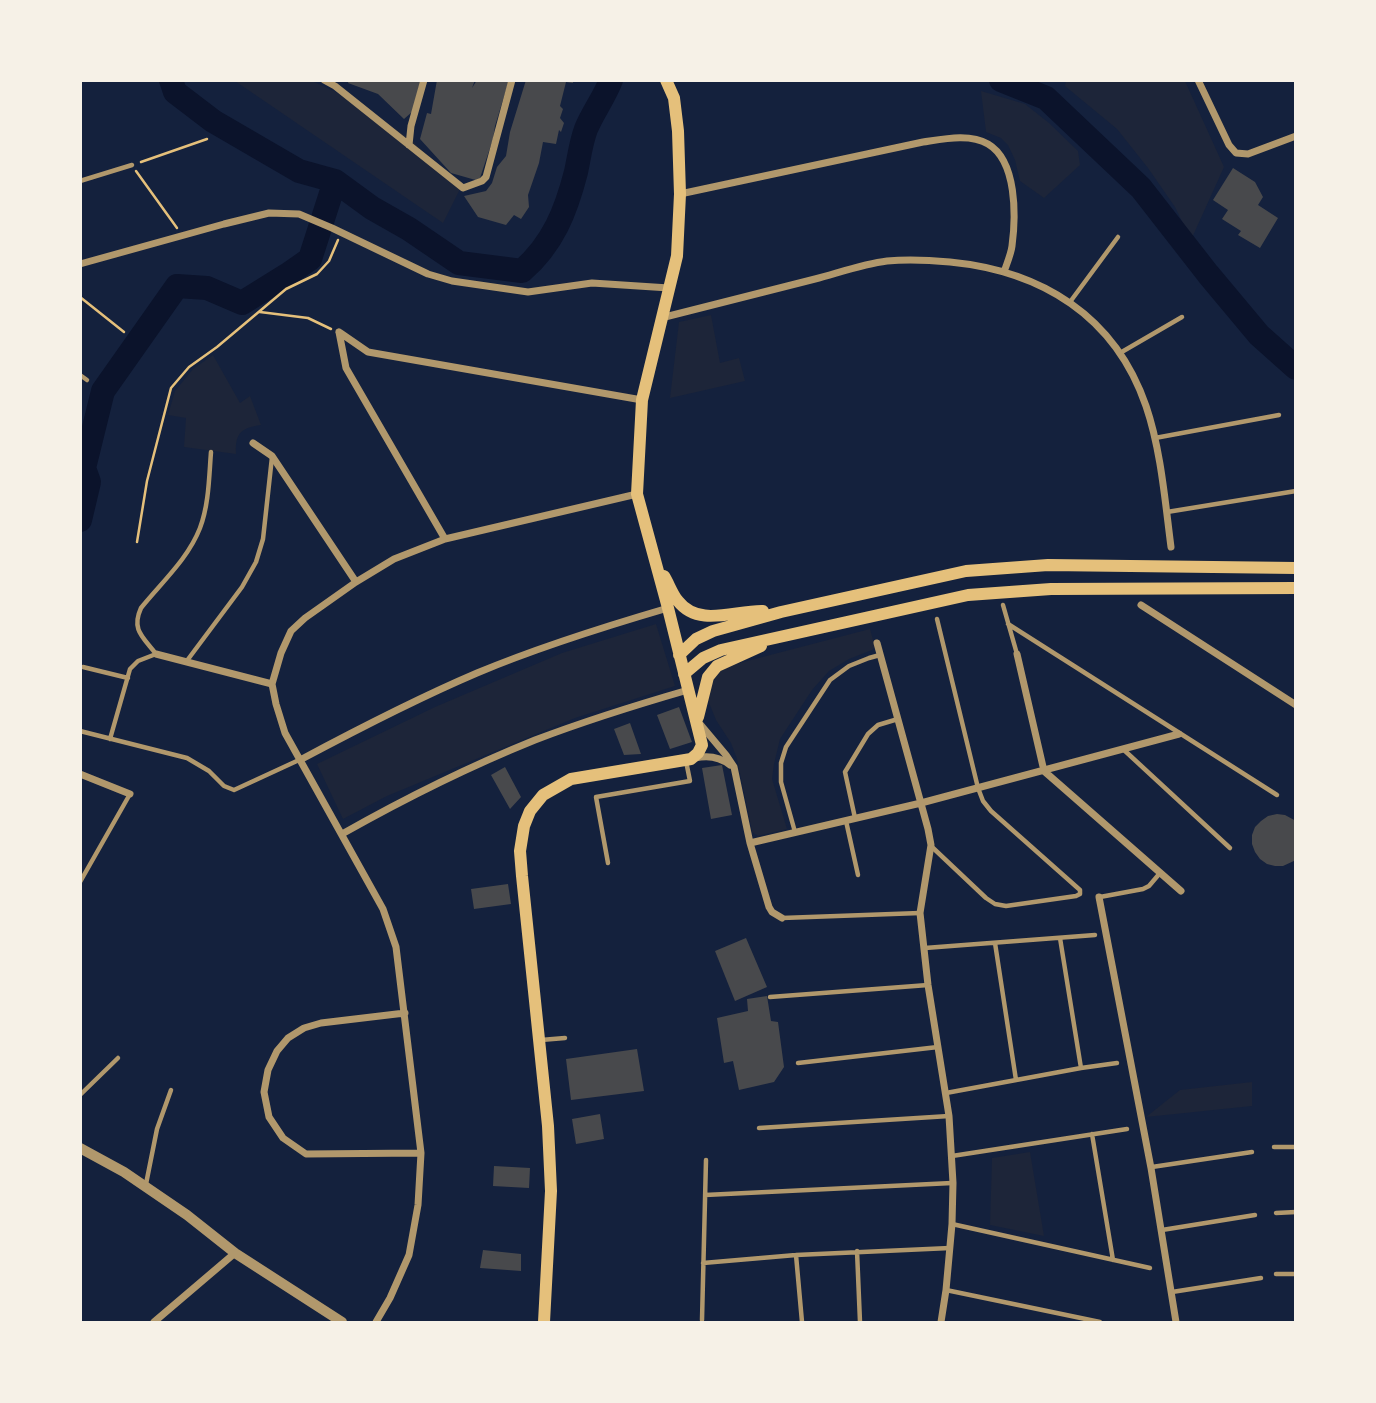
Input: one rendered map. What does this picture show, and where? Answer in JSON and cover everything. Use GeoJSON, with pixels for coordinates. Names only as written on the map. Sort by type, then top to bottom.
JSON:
{"type":"FeatureCollection","features":[{"type":"Feature","properties":{"kind":"main road"},"geometry":{"type":"LineString","coordinates":[[544,1322],[551,1191],[548,1126],[520,851],[524,827],[530,811],[543,795],[571,779],[688,760],[698,753],[702,745],[637,494],[642,400],[677,256],[680,194],[678,131],[674,98],[666,80]]}},
{"type":"Feature","properties":{"kind":"main road"},"geometry":{"type":"LineString","coordinates":[[652,553],[678,603],[690,611],[713,617]]}},
{"type":"Feature","properties":{"kind":"main road"},"geometry":{"type":"LineString","coordinates":[[679,654],[696,639],[713,631],[781,612],[966,571],[1048,565],[1296,568]]}},
{"type":"Feature","properties":{"kind":"main road"},"geometry":{"type":"LineString","coordinates":[[684,674],[703,657],[721,650],[968,595],[1051,589],[1296,588]]}},
{"type":"Feature","properties":{"kind":"main road"},"geometry":{"type":"LineString","coordinates":[[668,608],[682,616],[697,619],[757,611],[781,612]]}},
{"type":"Feature","properties":{"kind":"main road"},"geometry":{"type":"LineString","coordinates":[[697,720],[704,688],[716,666],[782,636]]}},
{"type":"Feature","properties":{"kind":"street"},"geometry":{"type":"LineString","coordinates":[[324,80],[339,84],[463,188],[486,177],[512,80]]}},
{"type":"Feature","properties":{"kind":"street"},"geometry":{"type":"LineString","coordinates":[[410,145],[411,126],[424,80]]}},
{"type":"Feature","properties":{"kind":"street"},"geometry":{"type":"LineString","coordinates":[[1208,80],[1199,83],[1229,145],[1236,153],[1248,154],[1296,136]]}},
{"type":"Feature","properties":{"kind":"street"},"geometry":{"type":"LineString","coordinates":[[680,194],[923,142],[954,138],[973,139],[987,143],[1001,154],[1009,173],[1014,196],[1014,218],[1012,248],[1004,272]]}},
{"type":"Feature","properties":{"kind":"street"},"geometry":{"type":"LineString","coordinates":[[80,264],[224,223],[269,213],[299,214],[428,274],[452,281],[528,292],[592,283],[669,288]]}},
{"type":"Feature","properties":{"kind":"street"},"geometry":{"type":"LineString","coordinates":[[661,318],[886,261],[929,260],[969,264],[1004,272],[1044,287],[1070,302],[1098,326],[1133,373],[1155,438],[1171,547]]}},
{"type":"Feature","properties":{"kind":"street"},"geometry":{"type":"LineString","coordinates":[[339,332],[368,352],[642,400]]}},
{"type":"Feature","properties":{"kind":"street"},"geometry":{"type":"LineString","coordinates":[[339,332],[346,368],[445,539]]}},
{"type":"Feature","properties":{"kind":"street"},"geometry":{"type":"LineString","coordinates":[[253,443],[272,456],[356,582]]}},
{"type":"Feature","properties":{"kind":"street"},"geometry":{"type":"LineString","coordinates":[[376,1322],[409,1255],[418,1205],[421,1153],[396,947],[383,909],[285,733],[272,684],[281,653],[291,631],[305,618],[394,559],[445,539],[637,494]]}},
{"type":"Feature","properties":{"kind":"street"},"geometry":{"type":"LineString","coordinates":[[1141,605],[1296,705]]}},
{"type":"Feature","properties":{"kind":"street"},"geometry":{"type":"LineString","coordinates":[[300,760],[358,728],[479,672],[553,644],[668,608]]}},
{"type":"Feature","properties":{"kind":"street"},"geometry":{"type":"LineString","coordinates":[[877,643],[928,829],[930,845],[920,913],[928,985],[946,1093],[953,1183],[947,1290],[941,1322]]}},
{"type":"Feature","properties":{"kind":"street"},"geometry":{"type":"LineString","coordinates":[[156,654],[272,684]]}},
{"type":"Feature","properties":{"kind":"street"},"geometry":{"type":"LineString","coordinates":[[1017,654],[1044,771],[1181,891]]}},
{"type":"Feature","properties":{"kind":"street"},"geometry":{"type":"LineString","coordinates":[[342,834],[436,784],[522,746],[585,722],[688,690]]}},
{"type":"Feature","properties":{"kind":"street"},"geometry":{"type":"LineString","coordinates":[[697,720],[734,767],[750,843],[769,907],[782,918]]}},
{"type":"Feature","properties":{"kind":"street"},"geometry":{"type":"LineString","coordinates":[[750,843],[921,803],[1180,734]]}},
{"type":"Feature","properties":{"kind":"street"},"geometry":{"type":"LineString","coordinates":[[688,760],[699,757],[718,758],[734,767]]}},
{"type":"Feature","properties":{"kind":"street"},"geometry":{"type":"LineString","coordinates":[[80,774],[130,794]]}},
{"type":"Feature","properties":{"kind":"street"},"geometry":{"type":"LineString","coordinates":[[1099,897],[1151,1168],[1176,1322]]}},
{"type":"Feature","properties":{"kind":"street"},"geometry":{"type":"LineString","coordinates":[[405,1013],[321,1023],[304,1028],[288,1038],[277,1052],[268,1070],[264,1092],[269,1116],[283,1138],[306,1154],[421,1153]]}},
{"type":"Feature","properties":{"kind":"street"},"geometry":{"type":"LineString","coordinates":[[80,1148],[124,1172],[187,1215],[235,1253],[342,1322]]}},
{"type":"Feature","properties":{"kind":"street"},"geometry":{"type":"LineString","coordinates":[[154,1322],[235,1253]]}},
{"type":"Feature","properties":{"kind":"lane"},"geometry":{"type":"LineString","coordinates":[[80,181],[132,165]]}},
{"type":"Feature","properties":{"kind":"lane"},"geometry":{"type":"LineString","coordinates":[[1070,302],[1118,237]]}},
{"type":"Feature","properties":{"kind":"lane"},"geometry":{"type":"LineString","coordinates":[[1120,353],[1182,317]]}},
{"type":"Feature","properties":{"kind":"lane"},"geometry":{"type":"LineString","coordinates":[[80,375],[87,380]]}},
{"type":"Feature","properties":{"kind":"lane"},"geometry":{"type":"LineString","coordinates":[[1155,438],[1279,415]]}},
{"type":"Feature","properties":{"kind":"lane"},"geometry":{"type":"LineString","coordinates":[[110,738],[130,669],[138,661],[156,654],[137,628],[136,618],[141,608],[187,554],[200,528],[207,500],[211,452]]}},
{"type":"Feature","properties":{"kind":"lane"},"geometry":{"type":"LineString","coordinates":[[186,662],[242,587],[256,562],[263,540],[272,456]]}},
{"type":"Feature","properties":{"kind":"lane"},"geometry":{"type":"LineString","coordinates":[[1166,512],[1296,491]]}},
{"type":"Feature","properties":{"kind":"lane"},"geometry":{"type":"LineString","coordinates":[[1003,605],[1017,654]]}},
{"type":"Feature","properties":{"kind":"lane"},"geometry":{"type":"LineString","coordinates":[[930,845],[995,904],[1006,906],[1076,897],[1080,894],[1080,890],[983,801],[937,619]]}},
{"type":"Feature","properties":{"kind":"lane"},"geometry":{"type":"LineString","coordinates":[[1009,624],[1277,795]]}},
{"type":"Feature","properties":{"kind":"lane"},"geometry":{"type":"LineString","coordinates":[[795,833],[781,782],[781,763],[786,747],[830,680],[849,666],[880,655]]}},
{"type":"Feature","properties":{"kind":"lane"},"geometry":{"type":"LineString","coordinates":[[83,667],[128,678]]}},
{"type":"Feature","properties":{"kind":"lane"},"geometry":{"type":"LineString","coordinates":[[855,818],[845,772],[868,734],[877,725],[898,719]]}},
{"type":"Feature","properties":{"kind":"lane"},"geometry":{"type":"LineString","coordinates":[[80,731],[187,758],[209,771],[224,786],[234,790],[300,760]]}},
{"type":"Feature","properties":{"kind":"lane"},"geometry":{"type":"LineString","coordinates":[[1124,750],[1230,848]]}},
{"type":"Feature","properties":{"kind":"lane"},"geometry":{"type":"LineString","coordinates":[[608,863],[596,797],[690,781],[688,760]]}},
{"type":"Feature","properties":{"kind":"lane"},"geometry":{"type":"LineString","coordinates":[[80,882],[130,794]]}},
{"type":"Feature","properties":{"kind":"lane"},"geometry":{"type":"LineString","coordinates":[[846,820],[858,875]]}},
{"type":"Feature","properties":{"kind":"lane"},"geometry":{"type":"LineString","coordinates":[[1099,897],[1143,889],[1160,873]]}},
{"type":"Feature","properties":{"kind":"lane"},"geometry":{"type":"LineString","coordinates":[[782,918],[920,913]]}},
{"type":"Feature","properties":{"kind":"lane"},"geometry":{"type":"LineString","coordinates":[[924,948],[1095,934]]}},
{"type":"Feature","properties":{"kind":"lane"},"geometry":{"type":"LineString","coordinates":[[1060,938],[1081,1068]]}},
{"type":"Feature","properties":{"kind":"lane"},"geometry":{"type":"LineString","coordinates":[[995,943],[1016,1081]]}},
{"type":"Feature","properties":{"kind":"lane"},"geometry":{"type":"LineString","coordinates":[[770,997],[928,985]]}},
{"type":"Feature","properties":{"kind":"lane"},"geometry":{"type":"LineString","coordinates":[[540,1041],[565,1038]]}},
{"type":"Feature","properties":{"kind":"lane"},"geometry":{"type":"LineString","coordinates":[[797,1063],[938,1047]]}},
{"type":"Feature","properties":{"kind":"lane"},"geometry":{"type":"LineString","coordinates":[[80,1095],[118,1058]]}},
{"type":"Feature","properties":{"kind":"lane"},"geometry":{"type":"LineString","coordinates":[[946,1093],[1118,1063]]}},
{"type":"Feature","properties":{"kind":"lane"},"geometry":{"type":"LineString","coordinates":[[145,1186],[157,1129],[172,1090]]}},
{"type":"Feature","properties":{"kind":"lane"},"geometry":{"type":"LineString","coordinates":[[759,1128],[948,1115]]}},
{"type":"Feature","properties":{"kind":"lane"},"geometry":{"type":"LineString","coordinates":[[951,1157],[1127,1129]]}},
{"type":"Feature","properties":{"kind":"lane"},"geometry":{"type":"LineString","coordinates":[[1092,1135],[1113,1260]]}},
{"type":"Feature","properties":{"kind":"lane"},"geometry":{"type":"LineString","coordinates":[[1274,1147],[1296,1147]]}},
{"type":"Feature","properties":{"kind":"lane"},"geometry":{"type":"LineString","coordinates":[[1151,1168],[1252,1152]]}},
{"type":"Feature","properties":{"kind":"lane"},"geometry":{"type":"LineString","coordinates":[[702,1320],[706,1160]]}},
{"type":"Feature","properties":{"kind":"lane"},"geometry":{"type":"LineString","coordinates":[[705,1195],[953,1183]]}},
{"type":"Feature","properties":{"kind":"lane"},"geometry":{"type":"LineString","coordinates":[[1276,1213],[1296,1212]]}},
{"type":"Feature","properties":{"kind":"lane"},"geometry":{"type":"LineString","coordinates":[[1162,1230],[1255,1215]]}},
{"type":"Feature","properties":{"kind":"lane"},"geometry":{"type":"LineString","coordinates":[[952,1224],[1150,1269]]}},
{"type":"Feature","properties":{"kind":"lane"},"geometry":{"type":"LineString","coordinates":[[703,1263],[857,1251],[950,1248]]}},
{"type":"Feature","properties":{"kind":"lane"},"geometry":{"type":"LineString","coordinates":[[857,1251],[860,1322]]}},
{"type":"Feature","properties":{"kind":"lane"},"geometry":{"type":"LineString","coordinates":[[796,1255],[802,1322]]}},
{"type":"Feature","properties":{"kind":"lane"},"geometry":{"type":"LineString","coordinates":[[1276,1274],[1296,1274]]}},
{"type":"Feature","properties":{"kind":"lane"},"geometry":{"type":"LineString","coordinates":[[1172,1292],[1261,1279]]}},
{"type":"Feature","properties":{"kind":"lane"},"geometry":{"type":"LineString","coordinates":[[947,1290],[1100,1322]]}},
{"type":"Feature","properties":{"kind":"path"},"geometry":{"type":"LineString","coordinates":[[183,236],[132,165],[207,139]]}},
{"type":"Feature","properties":{"kind":"path"},"geometry":{"type":"LineString","coordinates":[[137,542],[147,481],[171,387],[188,367],[286,289],[317,274],[330,261],[342,232]]}},
{"type":"Feature","properties":{"kind":"path"},"geometry":{"type":"LineString","coordinates":[[80,297],[124,332]]}},
{"type":"Feature","properties":{"kind":"path"},"geometry":{"type":"LineString","coordinates":[[260,312],[308,318],[339,332]]}},
{"type":"Feature","properties":{"kind":"shaded area"},"geometry":{"type":"Polygon","coordinates":[[[235,81],[312,81],[334,91],[411,139],[460,189],[443,223],[235,81]]]}},
{"type":"Feature","properties":{"kind":"shaded area"},"geometry":{"type":"Polygon","coordinates":[[[1066,81],[1185,81],[1224,167],[1191,240],[1175,207],[1148,168],[1117,129],[1065,86],[1066,81]]]}},
{"type":"Feature","properties":{"kind":"shaded area"},"geometry":{"type":"Polygon","coordinates":[[[981,91],[1025,104],[1078,151],[1080,165],[1044,198],[1020,181],[1008,145],[1001,138],[986,132],[981,91]]]}},
{"type":"Feature","properties":{"kind":"shaded area"},"geometry":{"type":"Polygon","coordinates":[[[711,315],[720,363],[739,358],[745,381],[670,398],[679,322],[711,315]]]}},
{"type":"Feature","properties":{"kind":"shaded area"},"geometry":{"type":"Polygon","coordinates":[[[213,355],[240,403],[250,396],[261,425],[244,430],[238,436],[236,454],[184,447],[186,418],[168,415],[175,391],[193,369],[213,355]]]}},
{"type":"Feature","properties":{"kind":"shaded area"},"geometry":{"type":"Polygon","coordinates":[[[656,624],[675,686],[575,718],[387,796],[343,819],[317,764],[435,707],[562,653],[656,624]]]}},
{"type":"Feature","properties":{"kind":"shaded area"},"geometry":{"type":"Polygon","coordinates":[[[870,629],[875,647],[829,671],[812,690],[780,739],[772,779],[787,829],[758,836],[752,832],[737,759],[707,698],[714,679],[728,666],[870,629]]]}},
{"type":"Feature","properties":{"kind":"shaded area"},"geometry":{"type":"Polygon","coordinates":[[[1252,1082],[1252,1106],[1146,1117],[1180,1090],[1252,1082]]]}},
{"type":"Feature","properties":{"kind":"shaded area"},"geometry":{"type":"Polygon","coordinates":[[[1030,1152],[1044,1236],[990,1225],[992,1158],[1030,1152]]]}},
{"type":"Feature","properties":{"kind":"building"},"geometry":{"type":"Polygon","coordinates":[[[349,80],[421,80],[412,112],[404,119],[378,94],[348,83],[349,80]]]}},
{"type":"Feature","properties":{"kind":"building"},"geometry":{"type":"Polygon","coordinates":[[[437,80],[475,80],[472,88],[477,80],[509,80],[479,181],[451,173],[420,139],[427,113],[431,114],[437,80]]]}},
{"type":"Feature","properties":{"kind":"building"},"geometry":{"type":"Polygon","coordinates":[[[526,80],[573,80],[573,83],[566,82],[560,106],[563,109],[560,118],[564,123],[561,132],[559,130],[556,144],[543,142],[528,195],[529,207],[521,219],[514,215],[506,225],[478,217],[464,196],[486,191],[492,183],[497,167],[506,156],[510,132],[526,80]]]}},
{"type":"Feature","properties":{"kind":"building"},"geometry":{"type":"Polygon","coordinates":[[[1233,168],[1255,182],[1263,197],[1258,205],[1278,218],[1260,248],[1238,235],[1241,231],[1222,219],[1228,210],[1213,200],[1233,168]]]}},
{"type":"Feature","properties":{"kind":"building"},"geometry":{"type":"Polygon","coordinates":[[[679,707],[692,742],[670,749],[657,715],[679,707]]]}},
{"type":"Feature","properties":{"kind":"building"},"geometry":{"type":"Polygon","coordinates":[[[630,723],[641,754],[624,755],[614,729],[630,723]]]}},
{"type":"Feature","properties":{"kind":"building"},"geometry":{"type":"Polygon","coordinates":[[[722,765],[732,815],[711,819],[702,768],[722,765]]]}},
{"type":"Feature","properties":{"kind":"building"},"geometry":{"type":"Polygon","coordinates":[[[505,767],[521,797],[510,809],[491,775],[505,767]]]}},
{"type":"Feature","properties":{"kind":"building"},"geometry":{"type":"Polygon","coordinates":[[[1277,814],[1296,821],[1296,860],[1283,866],[1267,864],[1260,859],[1252,844],[1255,827],[1268,816],[1277,814]]]}},
{"type":"Feature","properties":{"kind":"building"},"geometry":{"type":"Polygon","coordinates":[[[508,884],[511,904],[474,909],[471,889],[508,884]]]}},
{"type":"Feature","properties":{"kind":"building"},"geometry":{"type":"Polygon","coordinates":[[[746,938],[767,987],[735,1001],[715,951],[746,938]]]}},
{"type":"Feature","properties":{"kind":"building"},"geometry":{"type":"Polygon","coordinates":[[[767,996],[771,1021],[778,1022],[784,1067],[774,1082],[739,1090],[733,1061],[724,1063],[717,1018],[748,1011],[747,999],[767,996]]]}},
{"type":"Feature","properties":{"kind":"building"},"geometry":{"type":"Polygon","coordinates":[[[637,1049],[644,1091],[571,1100],[566,1059],[637,1049]]]}},
{"type":"Feature","properties":{"kind":"building"},"geometry":{"type":"Polygon","coordinates":[[[600,1114],[604,1139],[576,1144],[572,1119],[600,1114]]]}},
{"type":"Feature","properties":{"kind":"building"},"geometry":{"type":"Polygon","coordinates":[[[494,1166],[530,1168],[529,1188],[493,1186],[494,1166]]]}},
{"type":"Feature","properties":{"kind":"building"},"geometry":{"type":"Polygon","coordinates":[[[483,1250],[521,1254],[521,1271],[480,1268],[483,1250]]]}},
{"type":"Feature","properties":{"kind":"waterway"},"geometry":{"type":"LineString","coordinates":[[171,80],[175,92],[213,121],[299,171],[335,181],[372,208],[459,263],[522,271],[542,250],[557,226],[572,186],[586,129],[611,80]]}},
{"type":"Feature","properties":{"kind":"waterway"},"geometry":{"type":"LineString","coordinates":[[1001,80],[1046,98],[1141,188],[1259,335],[1296,368]]}},
{"type":"Feature","properties":{"kind":"waterway"},"geometry":{"type":"LineString","coordinates":[[80,520],[89,482],[84,468],[103,391],[177,286],[207,288],[242,303],[287,275],[310,259],[335,181]]}}]}
